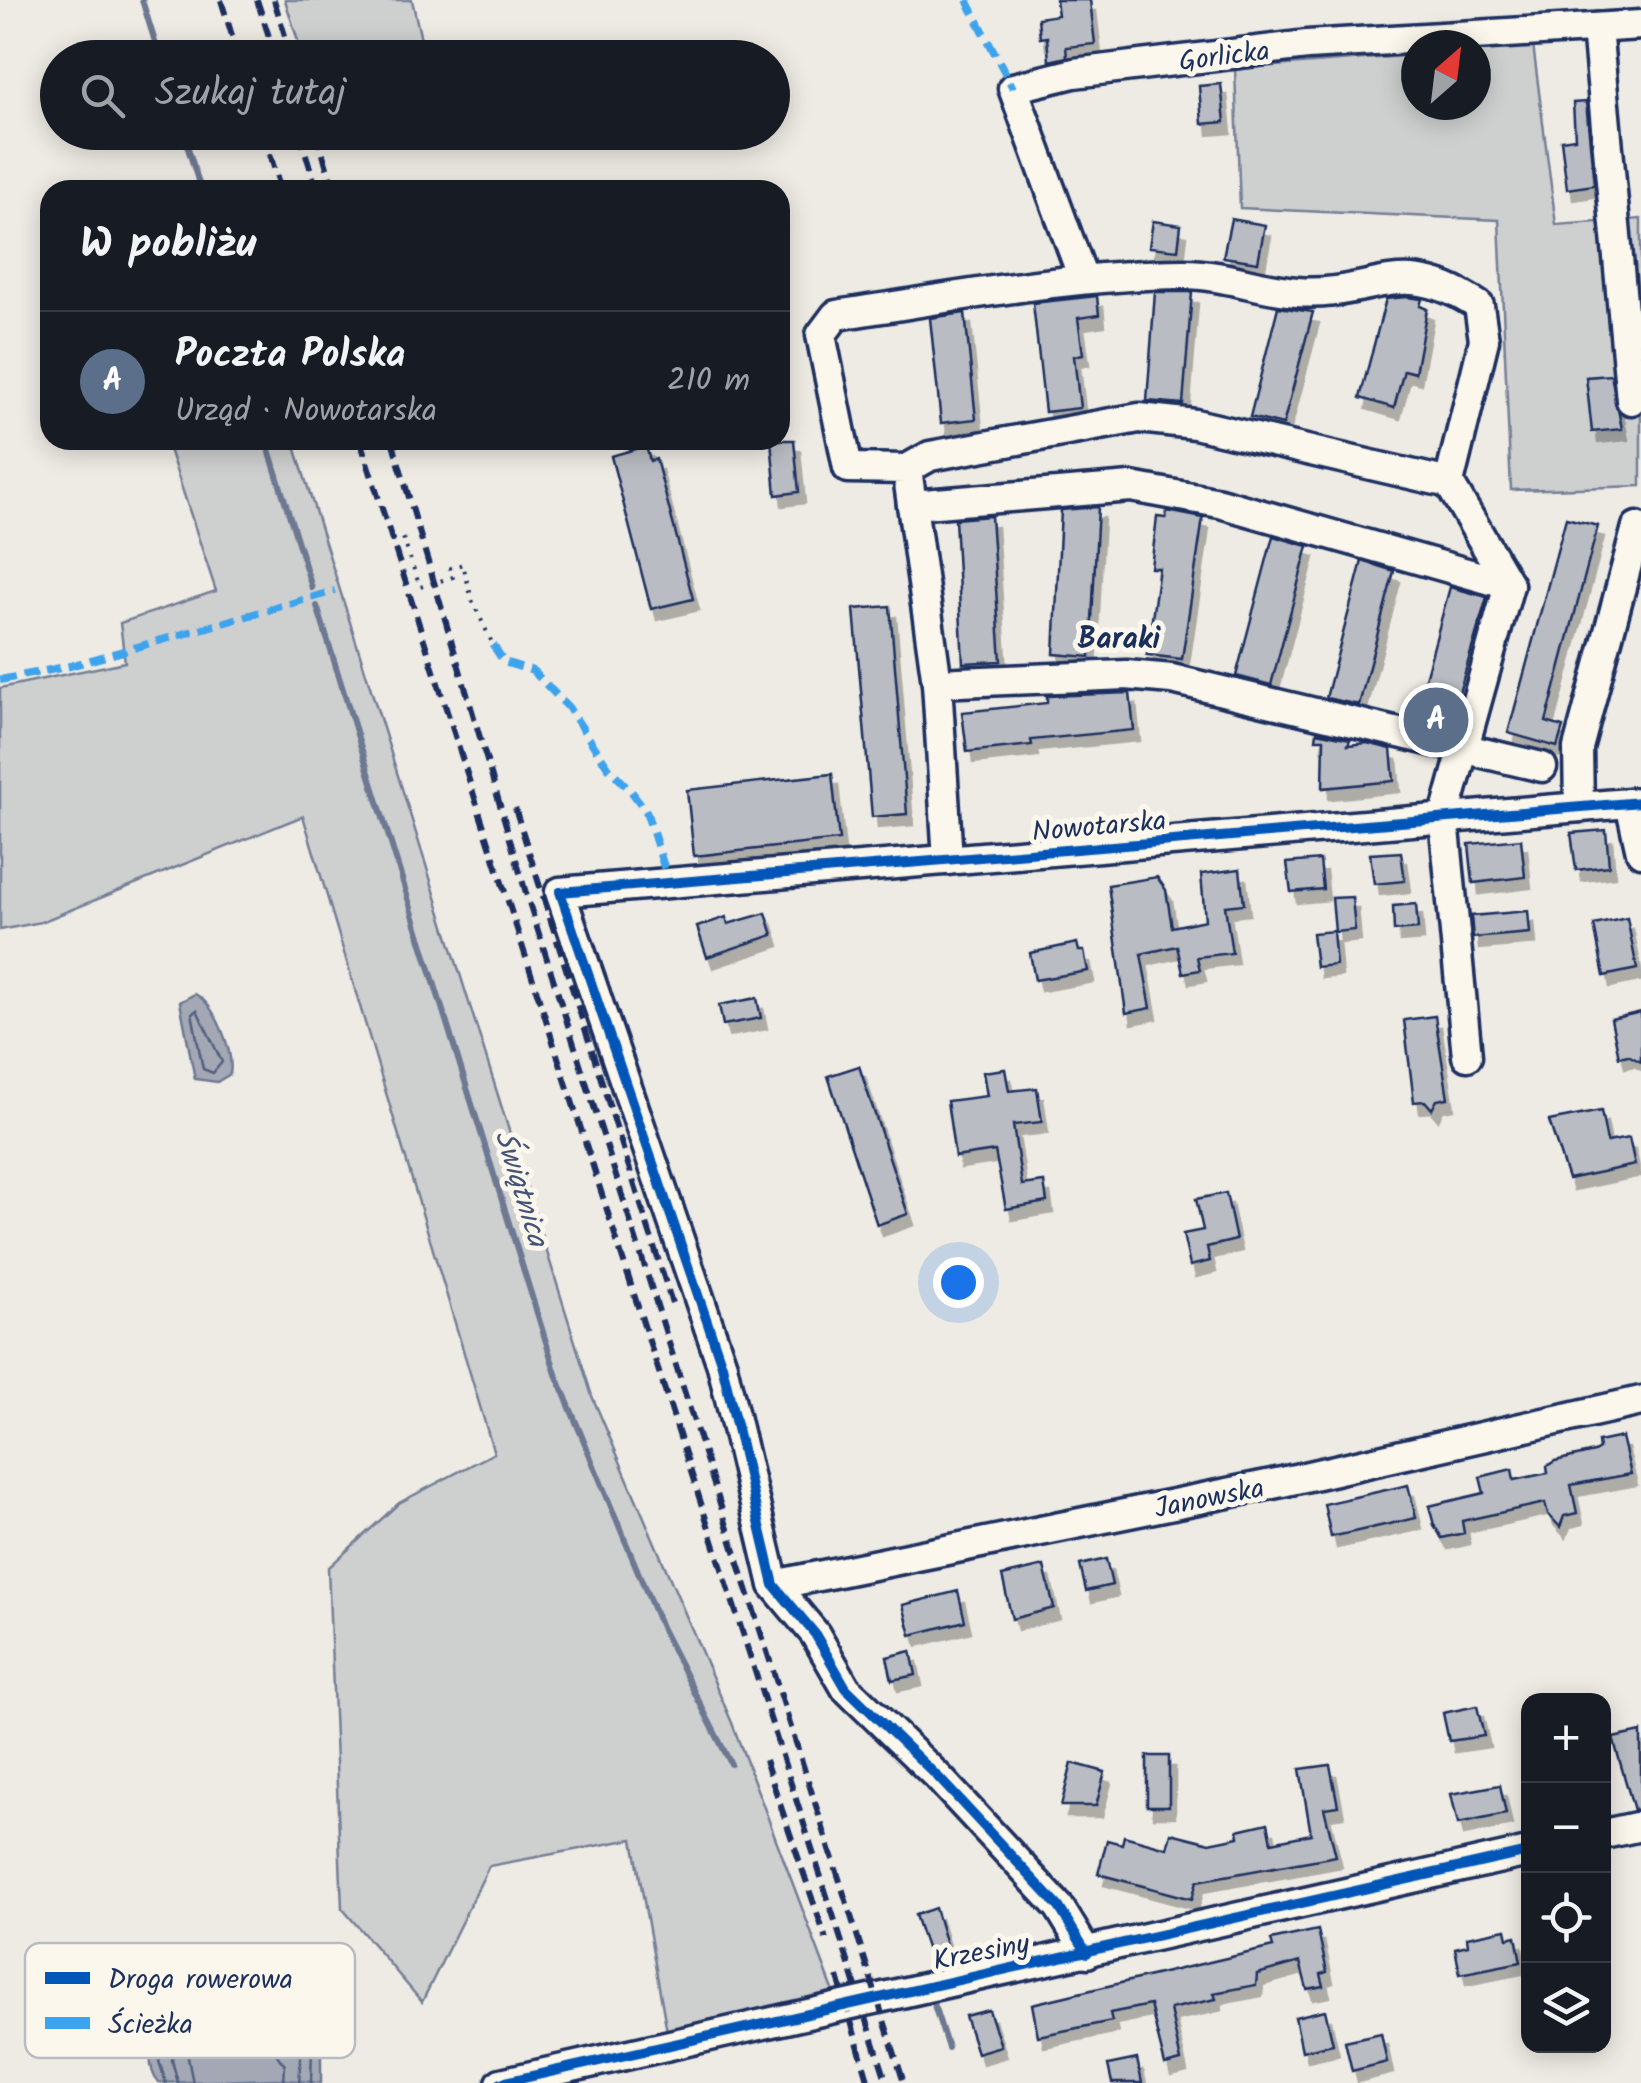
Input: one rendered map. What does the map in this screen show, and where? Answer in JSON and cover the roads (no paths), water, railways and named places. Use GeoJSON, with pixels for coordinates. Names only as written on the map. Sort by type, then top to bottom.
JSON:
{"type":"FeatureCollection","features":[{"type":"Feature","properties":{"kind":"street","name":"Gorlicka"},"geometry":{"type":"LineString","coordinates":[[1084,278],[1013,88],[1074,74],[1307,45],[1641,25]]}},
{"type":"Feature","properties":{"kind":"street"},"geometry":{"type":"LineString","coordinates":[[1597,28],[1631,400]]}},
{"type":"Feature","properties":{"kind":"street"},"geometry":{"type":"LineString","coordinates":[[1449,483],[1195,424],[1139,418],[930,456],[907,470],[848,468],[821,335],[836,314],[1084,278],[1189,274],[1300,292],[1401,278],[1448,285],[1479,306],[1484,340],[1449,483],[1509,585],[1444,818],[1467,1056]]}},
{"type":"Feature","properties":{"kind":"street"},"geometry":{"type":"LineString","coordinates":[[907,470],[936,683],[948,860]]}},
{"type":"Feature","properties":{"kind":"street"},"geometry":{"type":"LineString","coordinates":[[912,505],[1131,486],[1220,504],[1509,585]]}},
{"type":"Feature","properties":{"kind":"street"},"geometry":{"type":"LineString","coordinates":[[1579,807],[1578,748],[1637,527]]}},
{"type":"Feature","properties":{"kind":"street"},"geometry":{"type":"LineString","coordinates":[[936,683],[1126,675],[1172,679],[1542,767]]}},
{"type":"Feature","properties":{"kind":"street"},"geometry":{"type":"LineString","coordinates":[[1636,803],[1641,852]]}},
{"type":"Feature","properties":{"kind":"street","name":"Nowotarska"},"geometry":{"type":"LineString","coordinates":[[774,1585],[722,1365],[576,949],[560,892],[1636,803]]}},
{"type":"Feature","properties":{"kind":"street","name":"Janowska"},"geometry":{"type":"LineString","coordinates":[[774,1585],[1303,1478],[1641,1401]]}},
{"type":"Feature","properties":{"kind":"street"},"geometry":{"type":"LineString","coordinates":[[774,1585],[815,1634],[846,1688],[938,1777],[1060,1907],[1087,1953]]}},
{"type":"Feature","properties":{"kind":"street"},"geometry":{"type":"LineString","coordinates":[[1611,1832],[1641,1826]]}},
{"type":"Feature","properties":{"kind":"street","name":"Krzesiny"},"geometry":{"type":"LineString","coordinates":[[500,2083],[1521,1854]]}},
{"type":"Feature","properties":{"kind":"water"},"geometry":{"type":"Polygon","coordinates":[[[195,994],[216,1018],[229,1053],[230,1074],[217,1082],[195,1079],[180,1002],[195,994]]]}},
{"type":"Feature","properties":{"kind":"water"},"geometry":{"type":"Polygon","coordinates":[[[150,2058],[321,2058],[321,2083],[276,2079],[159,2083],[150,2058]]]}},
{"type":"Feature","properties":{"kind":"waterway","name":"Świątnica"},"geometry":{"type":"LineString","coordinates":[[142,0],[154,40]]}},
{"type":"Feature","properties":{"kind":"waterway","name":"Świątnica"},"geometry":{"type":"LineString","coordinates":[[189,150],[198,180]]}},
{"type":"Feature","properties":{"kind":"waterway","name":"Świątnica"},"geometry":{"type":"LineString","coordinates":[[269,450],[312,588]]}},
{"type":"Feature","properties":{"kind":"waterway","name":"Świątnica"},"geometry":{"type":"LineString","coordinates":[[317,606],[556,1374],[661,1627],[731,1764]]}},
{"type":"Feature","properties":{"kind":"waterway","name":"Świątnica"},"geometry":{"type":"LineString","coordinates":[[934,2005],[948,2048]]}},
{"type":"Feature","properties":{"kind":"railway"},"geometry":{"type":"LineString","coordinates":[[221,0],[233,40]]}},
{"type":"Feature","properties":{"kind":"railway"},"geometry":{"type":"LineString","coordinates":[[257,0],[270,40]]}},
{"type":"Feature","properties":{"kind":"railway"},"geometry":{"type":"LineString","coordinates":[[274,0],[286,40]]}},
{"type":"Feature","properties":{"kind":"railway"},"geometry":{"type":"LineString","coordinates":[[269,150],[278,180]]}},
{"type":"Feature","properties":{"kind":"railway"},"geometry":{"type":"LineString","coordinates":[[305,150],[314,180]]}},
{"type":"Feature","properties":{"kind":"railway"},"geometry":{"type":"LineString","coordinates":[[322,150],[331,180]]}},
{"type":"Feature","properties":{"kind":"railway"},"geometry":{"type":"LineString","coordinates":[[363,450],[887,2083]]}},
{"type":"Feature","properties":{"kind":"railway"},"geometry":{"type":"LineString","coordinates":[[395,450],[526,893],[904,2083]]}},
{"type":"Feature","properties":{"kind":"railway"},"geometry":{"type":"LineString","coordinates":[[515,808],[672,1303]]}},
{"type":"Feature","properties":{"kind":"railway"},"geometry":{"type":"LineString","coordinates":[[765,1760],[826,1939]]}},
{"type":"Feature","properties":{"kind":"railway"},"geometry":{"type":"LineString","coordinates":[[838,1977],[869,2083]]}},
{"type":"Feature","properties":{"kind":"place","name":"Poczta Polska"},"geometry":{"type":"Point","coordinates":[1436,720]}},
{"type":"Feature","properties":{"kind":"district","name":"Baraki"},"geometry":{"type":"Point","coordinates":[1119,638]}}]}
